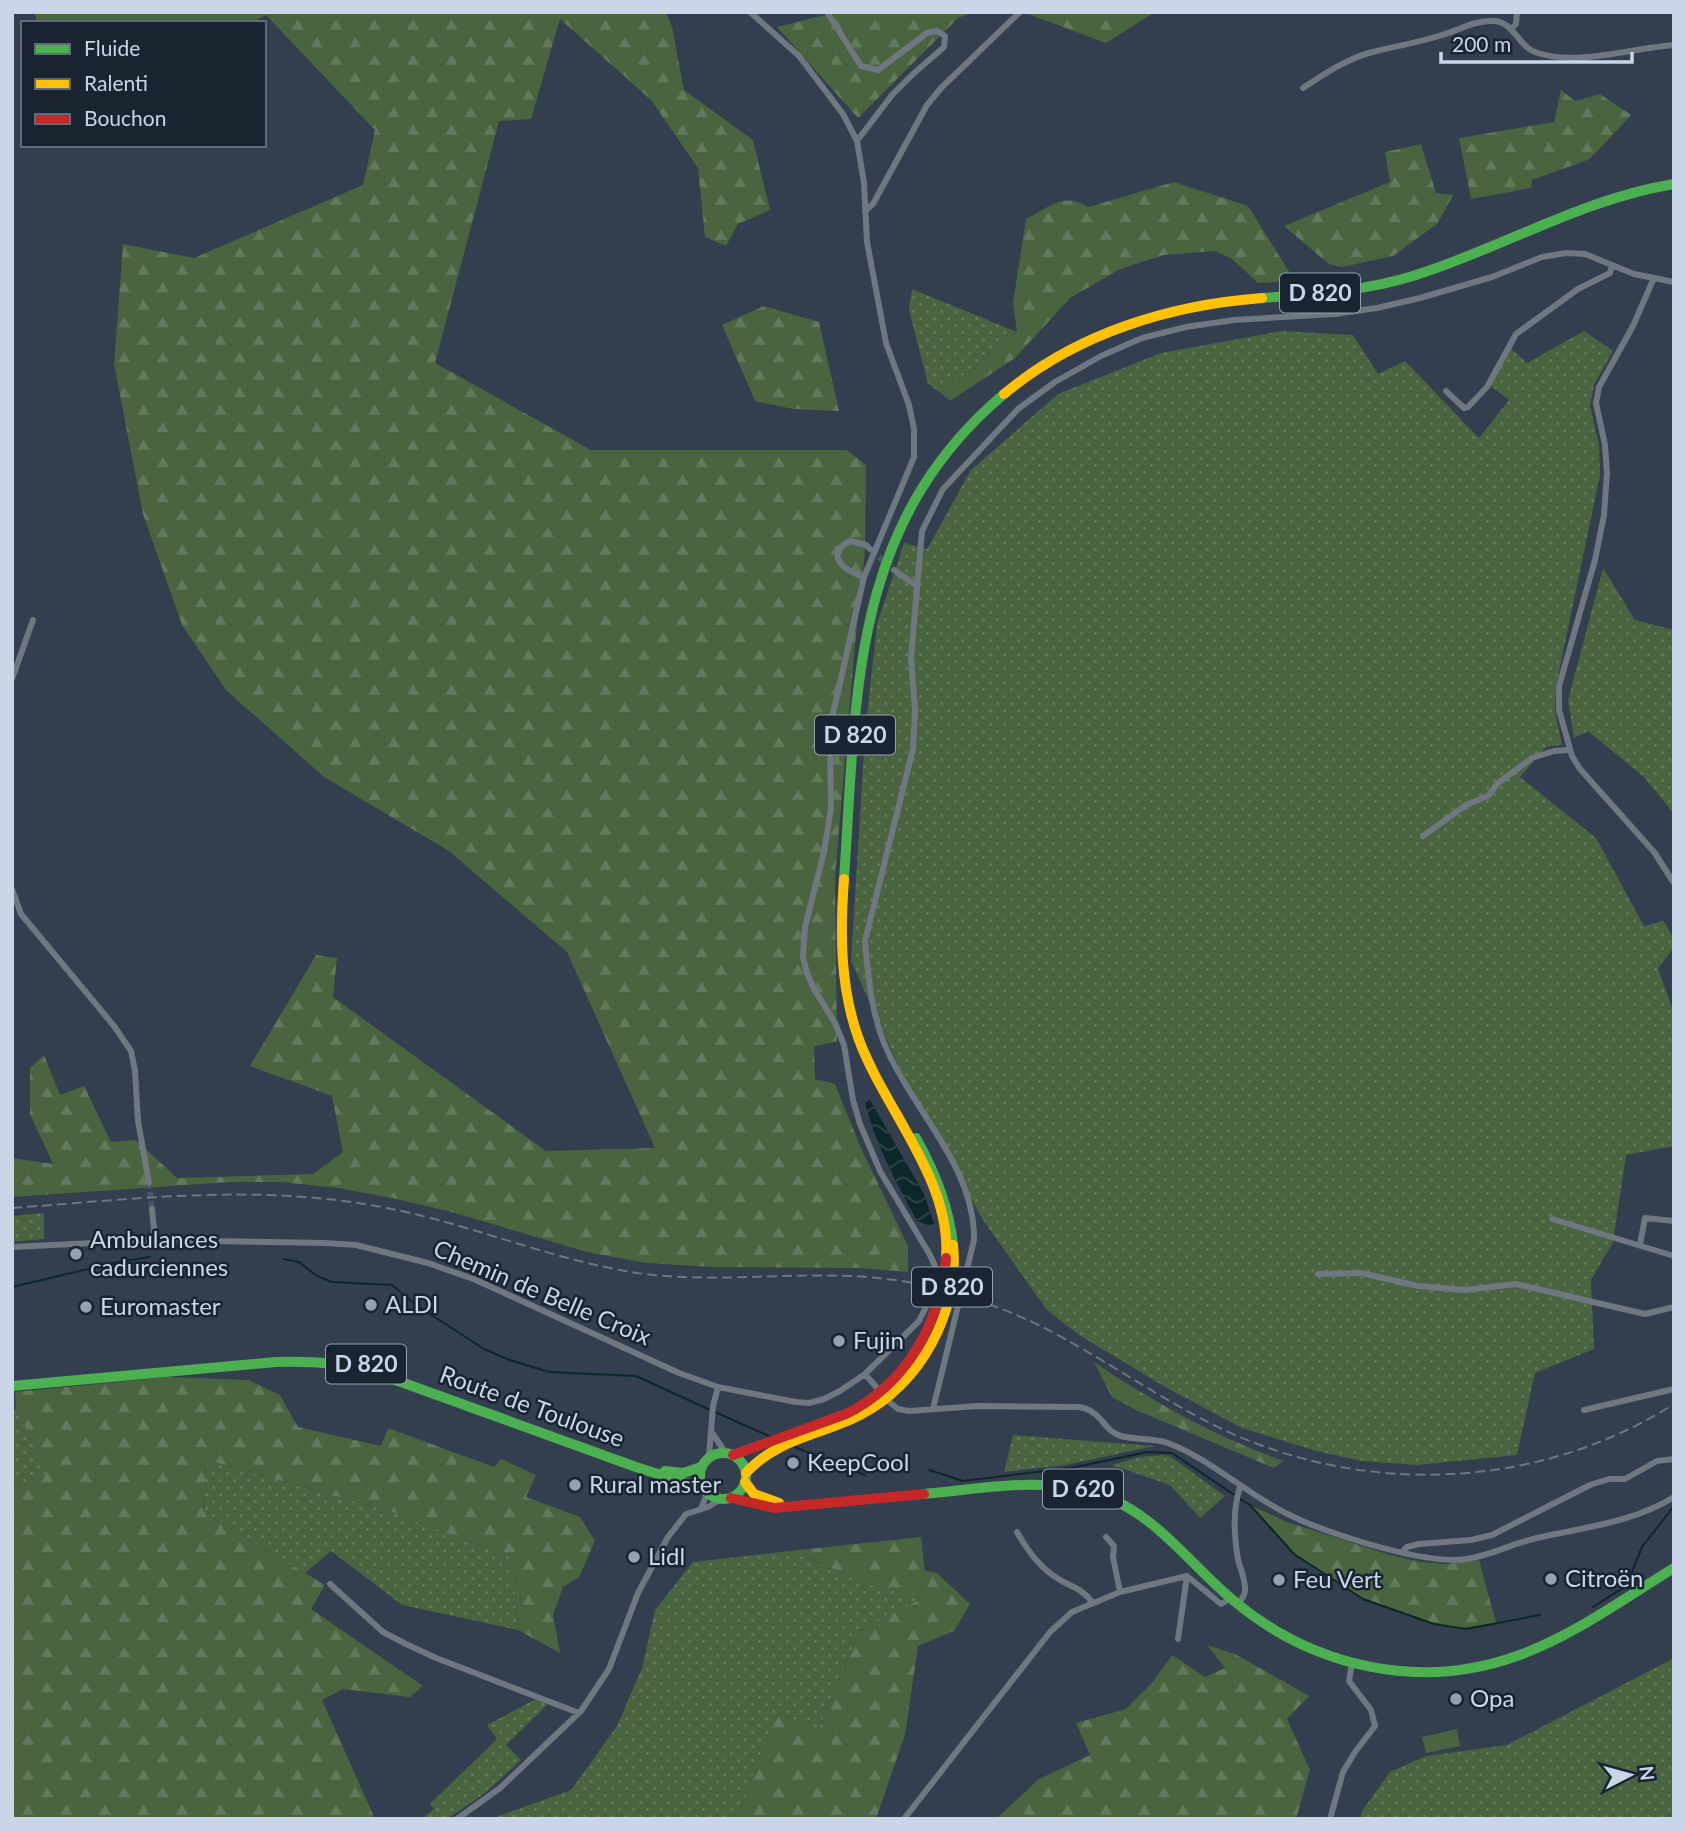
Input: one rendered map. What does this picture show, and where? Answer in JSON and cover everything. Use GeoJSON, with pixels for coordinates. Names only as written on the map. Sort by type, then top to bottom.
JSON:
{"type":"FeatureCollection","features":[{"type":"Feature","properties":{"kind":"main road","name":"D 820"},"geometry":{"type":"LineString","coordinates":[[729,1454],[767,1448],[858,1408],[894,1380],[914,1358],[928,1334],[942,1293],[946,1270],[946,1242],[937,1195],[862,1047],[844,978],[842,936],[862,658],[870,614],[893,543],[930,475],[979,417],[1012,388],[1059,357],[1124,325],[1166,312],[1210,303],[1335,292],[1389,282],[1462,258],[1578,209],[1614,197],[1674,184]]}},
{"type":"Feature","properties":{"kind":"main road","name":"Route de Toulouse"},"geometry":{"type":"LineString","coordinates":[[12,1381],[144,1367],[288,1356],[328,1356],[367,1364],[653,1468],[675,1474],[687,1473],[701,1467]]}},
{"type":"Feature","properties":{"kind":"main road","name":"Route de Toulouse"},"geometry":{"type":"LineString","coordinates":[[12,1386],[307,1360],[337,1362],[365,1369],[705,1491]]}},
{"type":"Feature","properties":{"kind":"main road","name":"D 820"},"geometry":{"type":"LineString","coordinates":[[746,1477],[752,1463],[767,1448]]}},
{"type":"Feature","properties":{"kind":"main road"},"geometry":{"type":"LineString","coordinates":[[729,1454],[744,1465],[746,1477],[743,1488],[726,1498],[705,1491],[699,1474],[709,1457],[729,1454]]}},
{"type":"Feature","properties":{"kind":"main road","name":"D 620"},"geometry":{"type":"LineString","coordinates":[[746,1477],[754,1494],[765,1500],[793,1506]]}},
{"type":"Feature","properties":{"kind":"main road","name":"D 620"},"geometry":{"type":"LineString","coordinates":[[726,1498],[774,1508],[1034,1484],[1090,1491],[1131,1510],[1155,1525],[1233,1602],[1304,1647],[1352,1663],[1419,1674],[1468,1670],[1545,1644],[1674,1568]]}},
{"type":"Feature","properties":{"kind":"street","name":"Chemin de Belle Croix"},"geometry":{"type":"LineString","coordinates":[[12,1247],[155,1240],[325,1242],[356,1245],[428,1263],[492,1287],[679,1373],[718,1387],[796,1402],[809,1403],[824,1399],[865,1374],[919,1321],[932,1296],[937,1275],[936,1266],[880,1171],[853,1100],[844,1045],[835,1023],[814,989],[803,957],[805,927],[824,852],[831,808],[832,718],[864,577],[914,457],[915,446],[909,405],[886,343],[867,242],[864,183],[857,141],[843,114],[799,56],[750,12]]}},
{"type":"Feature","properties":{"kind":"street"},"geometry":{"type":"LineString","coordinates":[[827,12],[861,66],[868,69],[878,70],[927,33],[937,31],[945,36],[944,47],[912,74],[857,141]]}},
{"type":"Feature","properties":{"kind":"street"},"geometry":{"type":"LineString","coordinates":[[865,211],[873,204],[928,105],[941,88],[1020,12]]}},
{"type":"Feature","properties":{"kind":"street"},"geometry":{"type":"LineString","coordinates":[[1511,29],[1516,24],[1517,12]]}},
{"type":"Feature","properties":{"kind":"street"},"geometry":{"type":"LineString","coordinates":[[1303,88],[1341,64],[1368,53],[1443,35],[1478,22],[1496,21],[1511,29],[1527,48],[1535,52],[1569,57],[1674,45]]}},
{"type":"Feature","properties":{"kind":"street"},"geometry":{"type":"LineString","coordinates":[[933,1409],[974,1240],[974,1219],[971,1203],[957,1173],[886,1049],[868,972],[865,942],[914,749],[915,710],[911,658],[922,531],[943,489],[1018,409],[1055,382],[1101,356],[1142,338],[1186,327],[1234,320],[1335,314],[1409,301],[1492,277],[1542,257],[1566,253],[1585,254],[1653,280],[1674,282]]}},
{"type":"Feature","properties":{"kind":"street"},"geometry":{"type":"LineString","coordinates":[[1446,391],[1452,393],[1464,408],[1468,407],[1487,387],[1516,334],[1578,289],[1610,273],[1612,265]]}},
{"type":"Feature","properties":{"kind":"street"},"geometry":{"type":"LineString","coordinates":[[1653,280],[1633,326],[1599,387],[1596,403],[1605,444],[1607,472],[1604,515],[1595,559],[1559,686],[1559,710],[1570,750],[1580,769],[1654,852],[1674,883]]}},
{"type":"Feature","properties":{"kind":"street"},"geometry":{"type":"LineString","coordinates":[[864,577],[844,568],[839,563],[838,555],[840,548],[850,541],[866,545],[870,549]]}},
{"type":"Feature","properties":{"kind":"street"},"geometry":{"type":"LineString","coordinates":[[894,570],[917,586]]}},
{"type":"Feature","properties":{"kind":"street"},"geometry":{"type":"LineString","coordinates":[[12,679],[33,620]]}},
{"type":"Feature","properties":{"kind":"street"},"geometry":{"type":"LineString","coordinates":[[1423,836],[1466,805],[1488,796],[1498,783],[1532,758],[1554,751],[1570,750]]}},
{"type":"Feature","properties":{"kind":"street"},"geometry":{"type":"LineString","coordinates":[[12,889],[21,915],[114,1026],[131,1051],[138,1121],[149,1183]]}},
{"type":"Feature","properties":{"kind":"street"},"geometry":{"type":"LineString","coordinates":[[152,1209],[155,1240]]}},
{"type":"Feature","properties":{"kind":"street"},"geometry":{"type":"LineString","coordinates":[[1640,1245],[1645,1218],[1674,1221]]}},
{"type":"Feature","properties":{"kind":"street"},"geometry":{"type":"LineString","coordinates":[[1552,1219],[1674,1256]]}},
{"type":"Feature","properties":{"kind":"street"},"geometry":{"type":"LineString","coordinates":[[1318,1274],[1361,1273],[1418,1286],[1465,1290],[1516,1284],[1645,1314],[1674,1307]]}},
{"type":"Feature","properties":{"kind":"street"},"geometry":{"type":"LineString","coordinates":[[865,1374],[878,1389]]}},
{"type":"Feature","properties":{"kind":"street"},"geometry":{"type":"LineString","coordinates":[[709,1457],[713,1406],[718,1387]]}},
{"type":"Feature","properties":{"kind":"street"},"geometry":{"type":"LineString","coordinates":[[1584,1410],[1674,1389]]}},
{"type":"Feature","properties":{"kind":"street"},"geometry":{"type":"LineString","coordinates":[[888,1401],[898,1409],[909,1411],[978,1406],[1090,1409],[1119,1435],[1167,1443],[1185,1451],[1238,1493],[1357,1540],[1441,1559],[1469,1558],[1539,1538],[1617,1522],[1655,1508],[1674,1497]]}},
{"type":"Feature","properties":{"kind":"street"},"geometry":{"type":"LineString","coordinates":[[712,1432],[729,1454]]}},
{"type":"Feature","properties":{"kind":"street"},"geometry":{"type":"LineString","coordinates":[[1402,1552],[1407,1547],[1419,1544],[1492,1535],[1590,1485],[1609,1479],[1625,1479],[1657,1461],[1674,1459]]}},
{"type":"Feature","properties":{"kind":"street"},"geometry":{"type":"LineString","coordinates":[[701,1509],[705,1491]]}},
{"type":"Feature","properties":{"kind":"street"},"geometry":{"type":"LineString","coordinates":[[1187,1576],[1221,1604],[1233,1602],[1245,1591],[1235,1530],[1238,1493]]}},
{"type":"Feature","properties":{"kind":"street"},"geometry":{"type":"LineString","coordinates":[[457,1819],[499,1788],[579,1713],[609,1669],[638,1592],[668,1536],[686,1514],[726,1498]]}},
{"type":"Feature","properties":{"kind":"street"},"geometry":{"type":"LineString","coordinates":[[1017,1532],[1025,1547],[1055,1578],[1076,1587],[1093,1604]]}},
{"type":"Feature","properties":{"kind":"street"},"geometry":{"type":"LineString","coordinates":[[1106,1536],[1114,1546],[1113,1557],[1120,1592]]}},
{"type":"Feature","properties":{"kind":"street"},"geometry":{"type":"LineString","coordinates":[[904,1819],[1050,1632],[1072,1612],[1120,1592],[1187,1576]]}},
{"type":"Feature","properties":{"kind":"street"},"geometry":{"type":"LineString","coordinates":[[1178,1639],[1187,1576]]}},
{"type":"Feature","properties":{"kind":"street"},"geometry":{"type":"LineString","coordinates":[[330,1584],[383,1632],[406,1644],[579,1713]]}},
{"type":"Feature","properties":{"kind":"street"},"geometry":{"type":"LineString","coordinates":[[1330,1819],[1343,1772],[1376,1726],[1371,1710],[1349,1681],[1352,1663]]}},
{"type":"Feature","properties":{"kind":"green space"},"geometry":{"type":"Polygon","coordinates":[[[34,12],[666,12],[672,27],[684,90],[753,140],[770,210],[738,224],[726,246],[705,237],[698,168],[651,100],[560,19],[531,119],[499,121],[435,363],[591,450],[847,450],[866,465],[865,552],[835,877],[837,1041],[814,1047],[815,1079],[835,1084],[861,1148],[908,1246],[908,1272],[861,1268],[713,1267],[646,1263],[587,1252],[397,1199],[338,1188],[282,1182],[230,1182],[12,1197],[12,1158],[53,1164],[30,1114],[30,1068],[44,1055],[60,1095],[84,1086],[111,1142],[136,1140],[177,1178],[313,1174],[343,1152],[332,1096],[250,1066],[316,955],[337,958],[333,997],[546,1151],[655,1148],[567,952],[449,851],[324,777],[226,690],[182,625],[143,514],[114,364],[123,244],[194,258],[363,185],[375,130],[266,15],[256,21],[37,21],[34,12]]]}},
{"type":"Feature","properties":{"kind":"green space"},"geometry":{"type":"Polygon","coordinates":[[[837,12],[973,12],[958,18],[858,118],[777,27],[837,12]]]}},
{"type":"Feature","properties":{"kind":"green space"},"geometry":{"type":"Polygon","coordinates":[[[1023,12],[1155,12],[1106,43],[1023,12]]]}},
{"type":"Feature","properties":{"kind":"green space"},"geometry":{"type":"Polygon","coordinates":[[[1561,90],[1575,101],[1600,94],[1631,115],[1590,159],[1532,180],[1531,188],[1471,199],[1459,138],[1554,122],[1561,90]]]}},
{"type":"Feature","properties":{"kind":"green space"},"geometry":{"type":"Polygon","coordinates":[[[1421,144],[1436,193],[1453,195],[1437,224],[1393,256],[1342,267],[1329,264],[1284,226],[1390,182],[1385,152],[1421,144]]]}},
{"type":"Feature","properties":{"kind":"green space"},"geometry":{"type":"Polygon","coordinates":[[[1174,182],[1248,206],[1295,281],[1258,283],[1231,258],[1214,251],[1164,255],[1120,269],[1070,298],[1015,358],[950,401],[941,393],[1017,332],[1013,303],[1026,219],[1064,201],[1080,202],[1088,207],[1174,182]]]}},
{"type":"Feature","properties":{"kind":"green space"},"geometry":{"type":"Polygon","coordinates":[[[912,289],[1017,332],[941,393],[928,384],[909,310],[912,289]]]}},
{"type":"Feature","properties":{"kind":"green space"},"geometry":{"type":"Polygon","coordinates":[[[764,306],[819,322],[839,411],[793,409],[755,401],[722,325],[764,306]]]}},
{"type":"Feature","properties":{"kind":"green space"},"geometry":{"type":"Polygon","coordinates":[[[1281,331],[1353,335],[1378,374],[1405,361],[1479,438],[1509,400],[1491,386],[1510,348],[1527,363],[1584,331],[1613,351],[1594,385],[1590,406],[1599,445],[1600,475],[1556,686],[1555,711],[1562,745],[1546,747],[1520,777],[1596,838],[1644,926],[1663,921],[1672,935],[1672,950],[1658,968],[1674,1014],[1674,1146],[1626,1155],[1613,1242],[1591,1280],[1594,1349],[1535,1373],[1517,1455],[1417,1465],[1362,1461],[1316,1451],[1242,1428],[1167,1388],[1079,1335],[1047,1310],[983,1220],[907,1084],[851,961],[865,734],[877,624],[904,543],[927,549],[971,470],[1058,394],[1161,353],[1281,331]]]}},
{"type":"Feature","properties":{"kind":"green space"},"geometry":{"type":"Polygon","coordinates":[[[1603,568],[1635,620],[1674,630],[1674,814],[1644,777],[1588,731],[1574,738],[1568,700],[1603,568]]]}},
{"type":"Feature","properties":{"kind":"green space"},"geometry":{"type":"Polygon","coordinates":[[[44,1213],[44,1239],[12,1242],[12,1216],[44,1213]]]}},
{"type":"Feature","properties":{"kind":"green space"},"geometry":{"type":"Polygon","coordinates":[[[1094,1362],[1186,1418],[1283,1461],[1274,1468],[1136,1410],[1112,1397],[1094,1362]]]}},
{"type":"Feature","properties":{"kind":"green space"},"geometry":{"type":"Polygon","coordinates":[[[169,1377],[249,1380],[280,1395],[298,1427],[381,1446],[388,1428],[494,1467],[501,1459],[536,1475],[526,1497],[580,1517],[595,1541],[579,1577],[563,1587],[553,1615],[560,1653],[518,1630],[513,1558],[392,1512],[207,1460],[204,1512],[325,1585],[311,1609],[423,1686],[410,1697],[343,1689],[322,1700],[375,1819],[12,1819],[12,1487],[48,1474],[16,1409],[15,1392],[169,1377]]]}},
{"type":"Feature","properties":{"kind":"green space"},"geometry":{"type":"Polygon","coordinates":[[[16,1409],[49,1475],[12,1487],[12,1410],[16,1409]]]}},
{"type":"Feature","properties":{"kind":"green space"},"geometry":{"type":"Polygon","coordinates":[[[1013,1435],[1155,1446],[1065,1465],[1004,1472],[1013,1435]]]}},
{"type":"Feature","properties":{"kind":"green space"},"geometry":{"type":"Polygon","coordinates":[[[1139,1457],[1171,1457],[1225,1496],[1200,1518],[1170,1485],[1112,1465],[1139,1457]]]}},
{"type":"Feature","properties":{"kind":"green space"},"geometry":{"type":"Polygon","coordinates":[[[207,1460],[392,1512],[513,1558],[518,1630],[402,1605],[331,1551],[305,1573],[204,1512],[207,1460]]]}},
{"type":"Feature","properties":{"kind":"green space"},"geometry":{"type":"Polygon","coordinates":[[[1250,1505],[1287,1522],[1390,1555],[1447,1564],[1479,1560],[1496,1623],[1457,1629],[1434,1624],[1363,1599],[1294,1554],[1250,1505]]]}},
{"type":"Feature","properties":{"kind":"green space"},"geometry":{"type":"Polygon","coordinates":[[[921,1537],[925,1571],[937,1573],[970,1604],[954,1631],[918,1646],[905,1735],[876,1819],[731,1819],[740,1810],[776,1710],[818,1732],[859,1631],[923,1598],[869,1584],[790,1551],[921,1537]]]}},
{"type":"Feature","properties":{"kind":"green space"},"geometry":{"type":"Polygon","coordinates":[[[790,1551],[869,1584],[924,1598],[859,1631],[818,1732],[777,1711],[740,1810],[731,1819],[491,1819],[571,1790],[617,1726],[642,1668],[655,1610],[693,1562],[790,1551]]]}},
{"type":"Feature","properties":{"kind":"green space"},"geometry":{"type":"Polygon","coordinates":[[[1207,1645],[1235,1654],[1309,1696],[1287,1719],[1310,1770],[1296,1819],[996,1819],[1039,1779],[1090,1755],[1076,1723],[1126,1709],[1152,1683],[1172,1655],[1205,1677],[1225,1668],[1207,1645]]]}},
{"type":"Feature","properties":{"kind":"green space"},"geometry":{"type":"Polygon","coordinates":[[[1674,1658],[1674,1819],[1360,1819],[1362,1811],[1390,1772],[1426,1756],[1507,1745],[1674,1658]]]}},
{"type":"Feature","properties":{"kind":"green space"},"geometry":{"type":"Polygon","coordinates":[[[536,1699],[548,1704],[506,1745],[521,1760],[485,1793],[447,1819],[422,1819],[434,1809],[430,1804],[497,1739],[487,1725],[536,1699]]]}},
{"type":"Feature","properties":{"kind":"green space"},"geometry":{"type":"Polygon","coordinates":[[[1457,1729],[1460,1746],[1426,1753],[1422,1737],[1457,1729]]]}},
{"type":"Feature","properties":{"kind":"water"},"geometry":{"type":"Polygon","coordinates":[[[870,1100],[924,1194],[934,1224],[917,1221],[902,1192],[870,1119],[865,1103],[870,1100]]]}},
{"type":"Feature","properties":{"kind":"waterway"},"geometry":{"type":"LineString","coordinates":[[12,1287],[150,1257]]}},
{"type":"Feature","properties":{"kind":"waterway"},"geometry":{"type":"LineString","coordinates":[[284,1259],[299,1262],[317,1276],[332,1282],[392,1285],[416,1305],[484,1349],[510,1360],[549,1372],[636,1376],[710,1410]]}},
{"type":"Feature","properties":{"kind":"waterway"},"geometry":{"type":"LineString","coordinates":[[715,1412],[771,1437]]}},
{"type":"Feature","properties":{"kind":"waterway"},"geometry":{"type":"LineString","coordinates":[[792,1446],[843,1466]]}},
{"type":"Feature","properties":{"kind":"waterway"},"geometry":{"type":"LineString","coordinates":[[929,1470],[963,1481],[1076,1467],[1147,1452],[1172,1453],[1236,1496]]}},
{"type":"Feature","properties":{"kind":"waterway"},"geometry":{"type":"LineString","coordinates":[[855,1471],[865,1475]]}},
{"type":"Feature","properties":{"kind":"waterway"},"geometry":{"type":"LineString","coordinates":[[1240,1499],[1250,1505],[1294,1554],[1363,1599],[1434,1624],[1466,1629],[1540,1615]]}},
{"type":"Feature","properties":{"kind":"waterway"},"geometry":{"type":"LineString","coordinates":[[1593,1607],[1626,1586],[1642,1547],[1674,1506]]}},
{"type":"Feature","properties":{"kind":"tunnel"},"geometry":{"type":"LineString","coordinates":[[872,551],[894,570]]}},
{"type":"Feature","properties":{"kind":"tunnel"},"geometry":{"type":"LineString","coordinates":[[149,1183],[152,1209]]}},
{"type":"Feature","properties":{"kind":"railway"},"geometry":{"type":"LineString","coordinates":[[12,1208],[194,1195],[331,1199],[411,1213],[617,1270],[653,1275],[720,1278],[855,1276],[922,1285],[988,1304],[1036,1324],[1202,1419],[1259,1444],[1318,1462],[1379,1472],[1440,1474],[1501,1469],[1561,1455],[1619,1434],[1674,1404]]}},
{"type":"Feature","properties":{"kind":"traffic: fast"},"geometry":{"type":"LineString","coordinates":[[1262,298],[1340,291],[1416,275],[1575,212],[1640,191],[1674,184]]}},
{"type":"Feature","properties":{"kind":"traffic: fast"},"geometry":{"type":"LineString","coordinates":[[844,879],[859,679],[871,617],[889,557],[915,499],[953,445],[1004,394]]}},
{"type":"Feature","properties":{"kind":"traffic: fast"},"geometry":{"type":"LineString","coordinates":[[916,1138],[940,1190],[953,1245]]}},
{"type":"Feature","properties":{"kind":"traffic: fast"},"geometry":{"type":"LineString","coordinates":[[12,1386],[276,1362],[343,1365],[365,1369],[636,1467],[702,1488]]}},
{"type":"Feature","properties":{"kind":"traffic: fast"},"geometry":{"type":"LineString","coordinates":[[723,1453],[732,1454],[739,1460],[745,1467],[746,1476],[745,1485],[739,1492],[732,1498],[723,1499],[714,1498],[707,1492],[701,1485],[700,1476],[701,1467],[707,1460],[714,1454],[723,1453]]}},
{"type":"Feature","properties":{"kind":"traffic: fast"},"geometry":{"type":"LineString","coordinates":[[665,1471],[683,1473],[701,1467]]}},
{"type":"Feature","properties":{"kind":"traffic: fast"},"geometry":{"type":"LineString","coordinates":[[924,1494],[1011,1485],[1055,1486],[1098,1494],[1118,1502],[1154,1526],[1218,1587],[1265,1624],[1332,1657],[1405,1671],[1443,1671],[1480,1666],[1538,1648],[1578,1628],[1674,1568]]}},
{"type":"Feature","properties":{"kind":"traffic: slow"},"geometry":{"type":"LineString","coordinates":[[1004,394],[1062,354],[1126,326],[1193,307],[1262,298]]}},
{"type":"Feature","properties":{"kind":"traffic: slow"},"geometry":{"type":"LineString","coordinates":[[844,879],[843,959],[852,1018],[869,1064],[914,1144],[938,1200],[945,1229],[946,1258]]}},
{"type":"Feature","properties":{"kind":"traffic: slow"},"geometry":{"type":"LineString","coordinates":[[746,1473],[771,1452],[860,1415],[882,1402],[901,1385],[932,1344],[942,1320],[950,1295],[953,1245]]}},
{"type":"Feature","properties":{"kind":"traffic: slow"},"geometry":{"type":"LineString","coordinates":[[745,1482],[754,1494],[779,1503]]}},
{"type":"Feature","properties":{"kind":"traffic: jam"},"geometry":{"type":"LineString","coordinates":[[733,1455],[846,1414],[887,1386],[903,1369],[928,1328],[936,1306],[946,1258]]}},
{"type":"Feature","properties":{"kind":"traffic: jam"},"geometry":{"type":"LineString","coordinates":[[731,1498],[774,1508],[924,1494]]}},
{"type":"Feature","properties":{"kind":"place","name":"Ambulances cadurciennes"},"geometry":{"type":"Point","coordinates":[76,1254]}},
{"type":"Feature","properties":{"kind":"place","name":"ALDI"},"geometry":{"type":"Point","coordinates":[371,1305]}},
{"type":"Feature","properties":{"kind":"place","name":"Euromaster"},"geometry":{"type":"Point","coordinates":[86,1307]}},
{"type":"Feature","properties":{"kind":"place","name":"Fujin"},"geometry":{"type":"Point","coordinates":[839,1341]}},
{"type":"Feature","properties":{"kind":"place","name":"KeepCool"},"geometry":{"type":"Point","coordinates":[793,1463]}},
{"type":"Feature","properties":{"kind":"place","name":"Rural master"},"geometry":{"type":"Point","coordinates":[575,1485]}},
{"type":"Feature","properties":{"kind":"place","name":"Lidl"},"geometry":{"type":"Point","coordinates":[634,1557]}},
{"type":"Feature","properties":{"kind":"place","name":"Citroën"},"geometry":{"type":"Point","coordinates":[1551,1579]}},
{"type":"Feature","properties":{"kind":"place","name":"Feu Vert"},"geometry":{"type":"Point","coordinates":[1279,1580]}},
{"type":"Feature","properties":{"kind":"place","name":"Opa"},"geometry":{"type":"Point","coordinates":[1456,1699]}}]}
